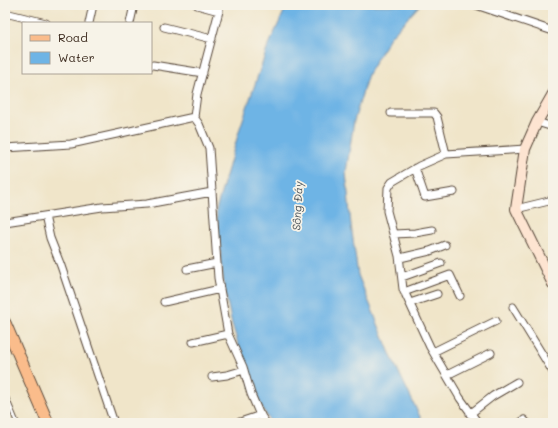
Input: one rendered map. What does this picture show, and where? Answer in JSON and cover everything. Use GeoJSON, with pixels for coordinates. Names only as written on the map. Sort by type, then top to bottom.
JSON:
{"type":"FeatureCollection","features":[{"type":"Feature","properties":{"kind":"main road"},"geometry":{"type":"LineString","coordinates":[[553,94],[537,122],[525,149],[516,208],[553,284]]}},
{"type":"Feature","properties":{"kind":"main road"},"geometry":{"type":"LineString","coordinates":[[5,323],[8,338],[48,423]]}},
{"type":"Feature","properties":{"kind":"street"},"geometry":{"type":"LineString","coordinates":[[89,22],[93,5]]}},
{"type":"Feature","properties":{"kind":"street"},"geometry":{"type":"LineString","coordinates":[[130,22],[134,5]]}},
{"type":"Feature","properties":{"kind":"street"},"geometry":{"type":"LineString","coordinates":[[197,5],[219,8],[197,94],[194,117],[199,124],[209,151],[220,290],[228,334],[244,370],[251,394],[261,416],[266,423]]}},
{"type":"Feature","properties":{"kind":"street"},"geometry":{"type":"LineString","coordinates":[[476,5],[553,31]]}},
{"type":"Feature","properties":{"kind":"street"},"geometry":{"type":"LineString","coordinates":[[5,13],[42,22]]}},
{"type":"Feature","properties":{"kind":"street"},"geometry":{"type":"LineString","coordinates":[[164,27],[212,39]]}},
{"type":"Feature","properties":{"kind":"street"},"geometry":{"type":"LineString","coordinates":[[153,65],[203,73]]}},
{"type":"Feature","properties":{"kind":"street"},"geometry":{"type":"LineString","coordinates":[[391,113],[435,113],[446,154]]}},
{"type":"Feature","properties":{"kind":"street"},"geometry":{"type":"LineString","coordinates":[[5,148],[71,144],[194,117]]}},
{"type":"Feature","properties":{"kind":"street"},"geometry":{"type":"LineString","coordinates":[[537,122],[553,127]]}},
{"type":"Feature","properties":{"kind":"street"},"geometry":{"type":"LineString","coordinates":[[478,423],[470,414],[434,352],[404,292],[400,258],[387,211],[388,188],[392,182],[415,168],[446,154],[525,149]]}},
{"type":"Feature","properties":{"kind":"street"},"geometry":{"type":"LineString","coordinates":[[415,168],[426,197],[454,192]]}},
{"type":"Feature","properties":{"kind":"street"},"geometry":{"type":"LineString","coordinates":[[5,222],[106,206],[147,204],[212,192]]}},
{"type":"Feature","properties":{"kind":"street"},"geometry":{"type":"LineString","coordinates":[[516,208],[553,200]]}},
{"type":"Feature","properties":{"kind":"street"},"geometry":{"type":"LineString","coordinates":[[45,216],[50,238],[61,266],[114,423]]}},
{"type":"Feature","properties":{"kind":"street"},"geometry":{"type":"LineString","coordinates":[[394,234],[415,233],[432,230]]}},
{"type":"Feature","properties":{"kind":"street"},"geometry":{"type":"LineString","coordinates":[[400,258],[428,252],[446,245]]}},
{"type":"Feature","properties":{"kind":"street"},"geometry":{"type":"LineString","coordinates":[[187,269],[217,263]]}},
{"type":"Feature","properties":{"kind":"street"},"geometry":{"type":"LineString","coordinates":[[402,277],[441,263]]}},
{"type":"Feature","properties":{"kind":"street"},"geometry":{"type":"LineString","coordinates":[[404,292],[450,275],[460,296]]}},
{"type":"Feature","properties":{"kind":"street"},"geometry":{"type":"LineString","coordinates":[[164,302],[220,290]]}},
{"type":"Feature","properties":{"kind":"street"},"geometry":{"type":"LineString","coordinates":[[410,303],[437,294]]}},
{"type":"Feature","properties":{"kind":"street"},"geometry":{"type":"LineString","coordinates":[[513,307],[553,372]]}},
{"type":"Feature","properties":{"kind":"street"},"geometry":{"type":"LineString","coordinates":[[434,352],[496,321]]}},
{"type":"Feature","properties":{"kind":"street"},"geometry":{"type":"LineString","coordinates":[[193,342],[228,334]]}},
{"type":"Feature","properties":{"kind":"street"},"geometry":{"type":"LineString","coordinates":[[447,375],[491,353]]}},
{"type":"Feature","properties":{"kind":"street"},"geometry":{"type":"LineString","coordinates":[[212,377],[227,375],[244,370]]}},
{"type":"Feature","properties":{"kind":"street"},"geometry":{"type":"LineString","coordinates":[[470,414],[493,396],[517,382]]}},
{"type":"Feature","properties":{"kind":"street"},"geometry":{"type":"LineString","coordinates":[[237,423],[261,416]]}},
{"type":"Feature","properties":{"kind":"street"},"geometry":{"type":"LineString","coordinates":[[520,423],[524,420],[527,423]]}},
{"type":"Feature","properties":{"kind":"lane"},"geometry":{"type":"LineString","coordinates":[[5,394],[17,423]]}},
{"type":"Feature","properties":{"kind":"water","name":"Sông Đáy"},"geometry":{"type":"Polygon","coordinates":[[[287,5],[420,5],[390,37],[368,74],[354,121],[346,172],[358,275],[391,356],[423,423],[271,423],[252,390],[232,324],[224,287],[216,210],[240,128],[267,49],[287,5]]]}}]}
